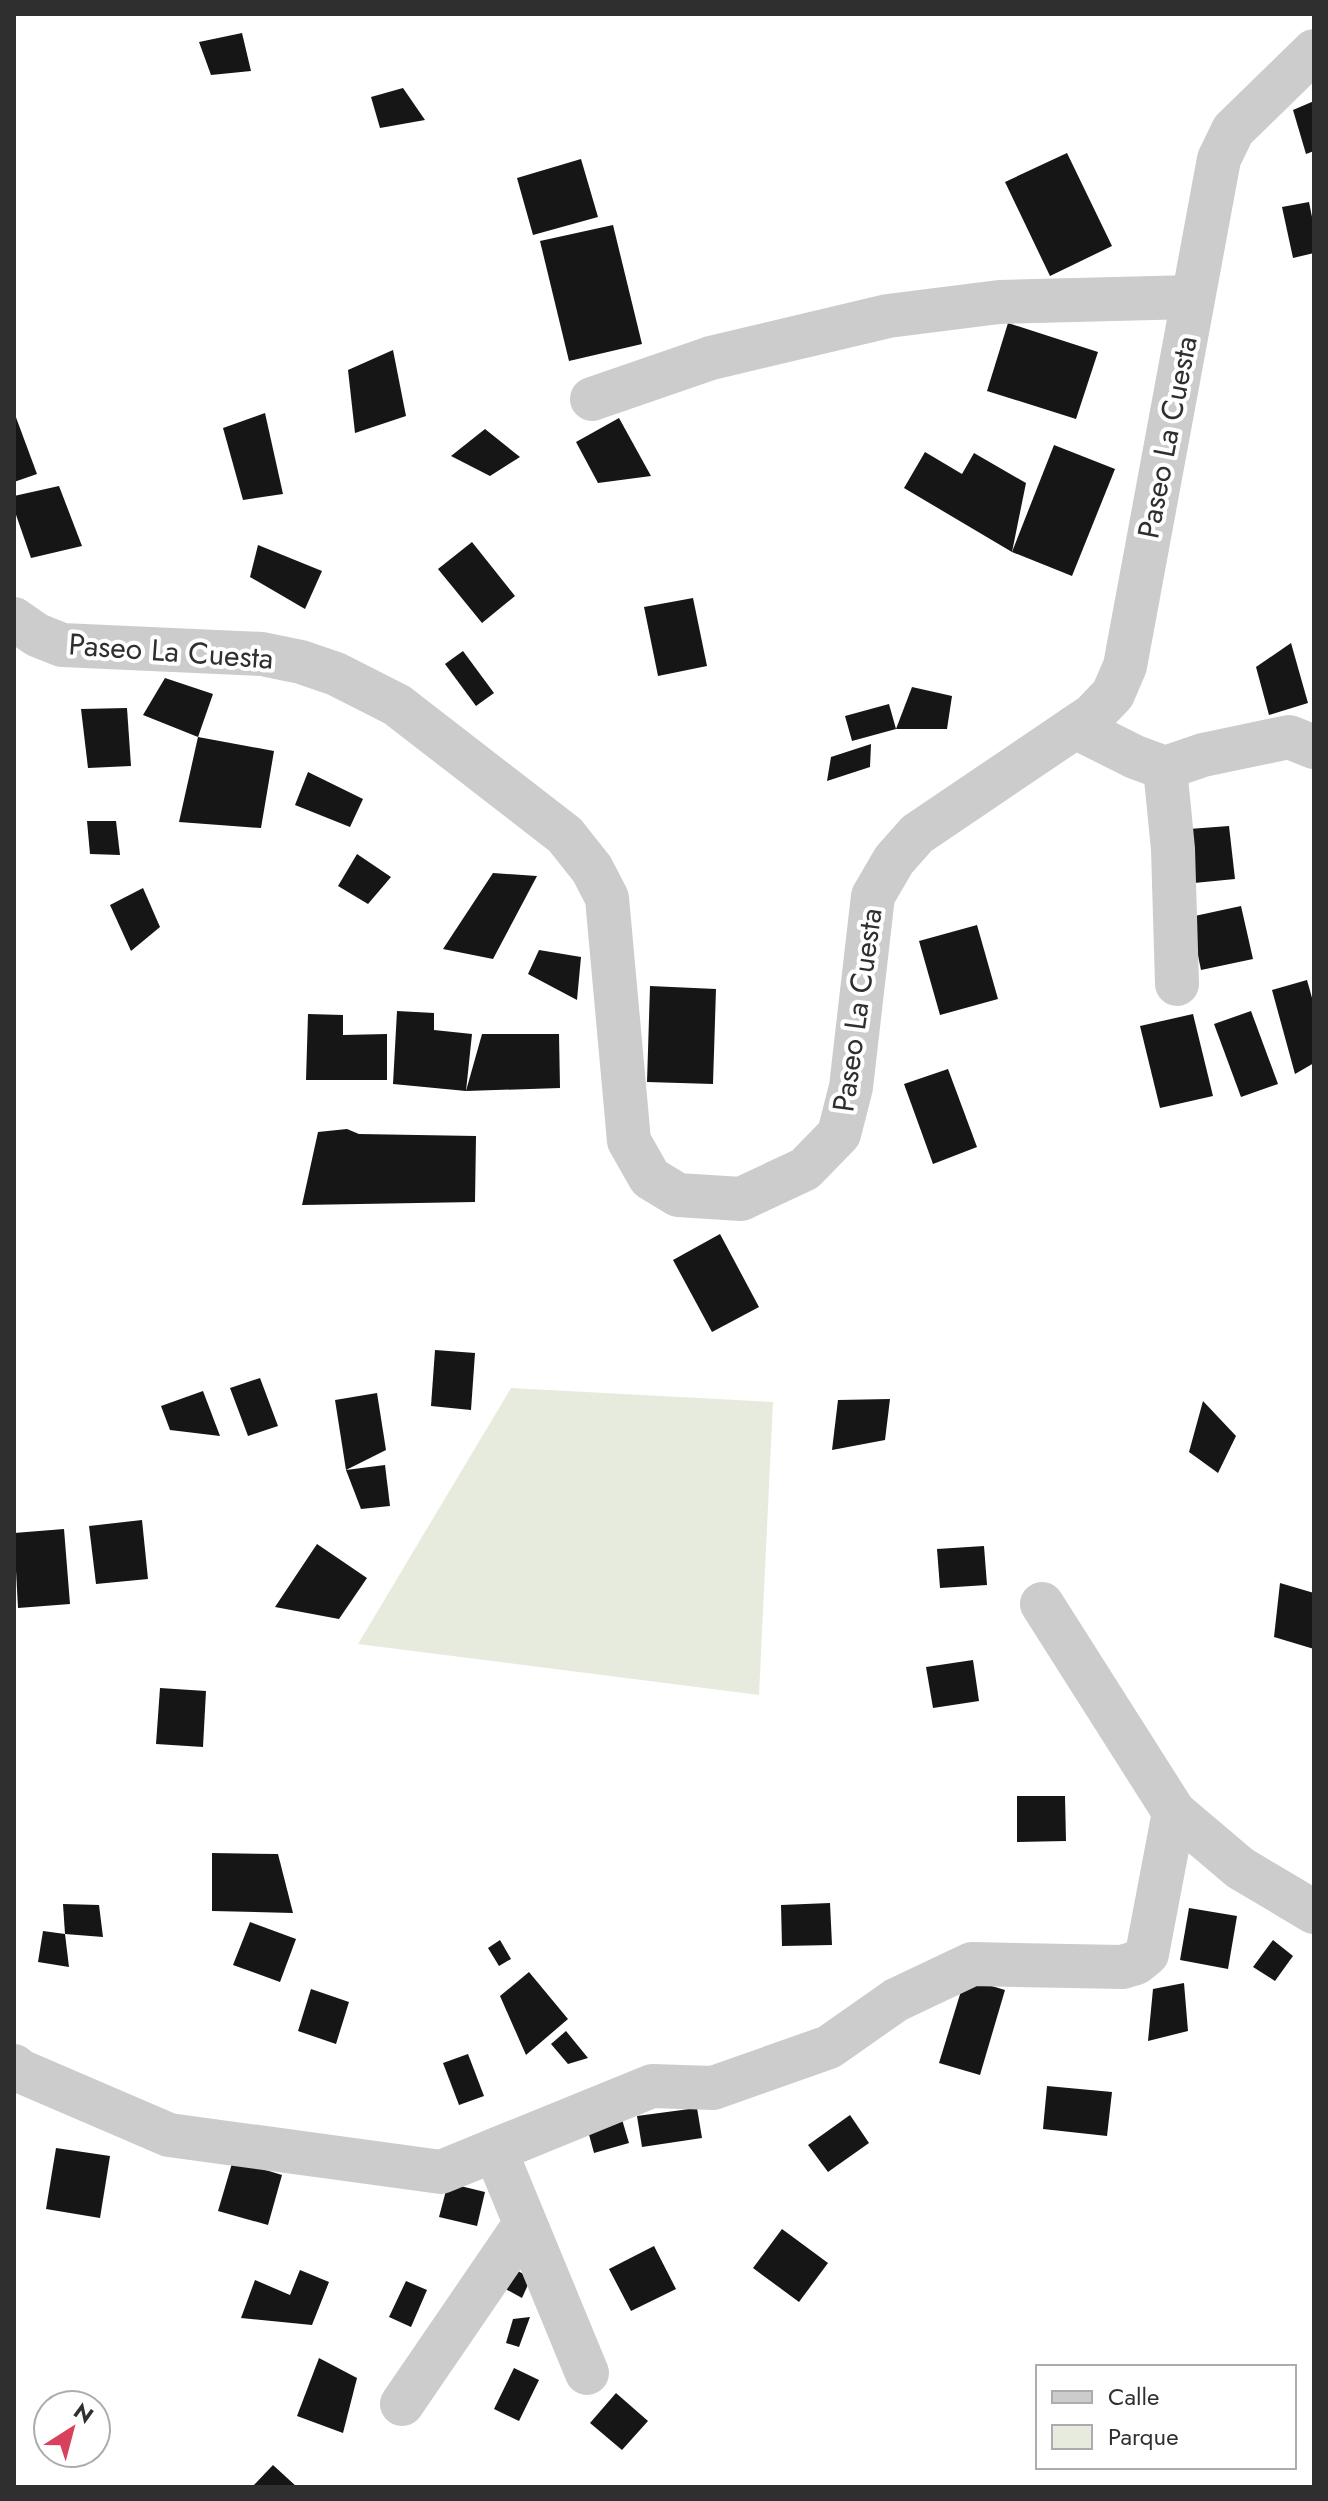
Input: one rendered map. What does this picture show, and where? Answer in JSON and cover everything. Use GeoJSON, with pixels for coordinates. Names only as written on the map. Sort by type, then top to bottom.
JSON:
{"type":"FeatureCollection","features":[{"type":"Feature","properties":{"kind":"street","name":"Paseo La Cuesta"},"geometry":{"type":"LineString","coordinates":[[14,619],[37,635],[62,645],[262,654],[301,662],[336,674],[397,705],[565,835],[592,869],[607,898],[629,1141],[650,1178],[678,1195],[741,1199],[805,1169],[839,1134],[851,1087],[873,896],[894,860],[917,834],[1093,715],[1113,694],[1125,666],[1219,159],[1233,130],[1314,51]]}},
{"type":"Feature","properties":{"kind":"street"},"geometry":{"type":"LineString","coordinates":[[592,399],[711,358],[888,316],[999,302],[1193,297]]}},
{"type":"Feature","properties":{"kind":"street"},"geometry":{"type":"LineString","coordinates":[[1075,727],[1135,757],[1165,768],[1203,755],[1289,737],[1314,747]]}},
{"type":"Feature","properties":{"kind":"street"},"geometry":{"type":"LineString","coordinates":[[1165,768],[1173,849],[1177,984]]}},
{"type":"Feature","properties":{"kind":"street"},"geometry":{"type":"LineString","coordinates":[[1042,1604],[1174,1812],[1240,1868],[1314,1912]]}},
{"type":"Feature","properties":{"kind":"street"},"geometry":{"type":"LineString","coordinates":[[14,2066],[169,2135],[441,2172],[652,2086],[713,2088],[829,2047],[896,2000],[972,1964],[1122,1967],[1136,1963],[1147,1954],[1174,1812]]}},
{"type":"Feature","properties":{"kind":"street"},"geometry":{"type":"LineString","coordinates":[[495,2150],[587,2373]]}},
{"type":"Feature","properties":{"kind":"street"},"geometry":{"type":"LineString","coordinates":[[402,2404],[525,2224]]}},
{"type":"Feature","properties":{"kind":"green space"},"geometry":{"type":"Polygon","coordinates":[[[511,1388],[773,1402],[759,1695],[358,1644],[511,1388]]]}},
{"type":"Feature","properties":{"kind":"building"},"geometry":{"type":"Polygon","coordinates":[[[242,33],[251,71],[211,75],[199,42],[242,33]]]}},
{"type":"Feature","properties":{"kind":"building"},"geometry":{"type":"Polygon","coordinates":[[[403,88],[425,120],[380,128],[371,97],[403,88]]]}},
{"type":"Feature","properties":{"kind":"building"},"geometry":{"type":"Polygon","coordinates":[[[1314,101],[1314,151],[1306,154],[1293,110],[1314,101]]]}},
{"type":"Feature","properties":{"kind":"building"},"geometry":{"type":"Polygon","coordinates":[[[1067,153],[1112,246],[1050,276],[1005,182],[1067,153]]]}},
{"type":"Feature","properties":{"kind":"building"},"geometry":{"type":"Polygon","coordinates":[[[581,159],[598,217],[533,235],[517,178],[581,159]]]}},
{"type":"Feature","properties":{"kind":"building"},"geometry":{"type":"Polygon","coordinates":[[[1309,202],[1314,227],[1314,253],[1293,258],[1282,207],[1309,202]]]}},
{"type":"Feature","properties":{"kind":"building"},"geometry":{"type":"Polygon","coordinates":[[[613,225],[642,344],[569,361],[540,241],[613,225]]]}},
{"type":"Feature","properties":{"kind":"building"},"geometry":{"type":"Polygon","coordinates":[[[1008,323],[1098,352],[1076,419],[987,391],[1008,323]]]}},
{"type":"Feature","properties":{"kind":"building"},"geometry":{"type":"Polygon","coordinates":[[[393,350],[406,416],[355,433],[348,370],[393,350]]]}},
{"type":"Feature","properties":{"kind":"building"},"geometry":{"type":"Polygon","coordinates":[[[14,412],[37,474],[14,482],[14,412]]]}},
{"type":"Feature","properties":{"kind":"building"},"geometry":{"type":"Polygon","coordinates":[[[265,413],[283,494],[243,500],[223,428],[265,413]]]}},
{"type":"Feature","properties":{"kind":"building"},"geometry":{"type":"Polygon","coordinates":[[[619,418],[651,476],[598,483],[576,442],[619,418]]]}},
{"type":"Feature","properties":{"kind":"building"},"geometry":{"type":"Polygon","coordinates":[[[485,429],[520,457],[490,476],[451,456],[485,429]]]}},
{"type":"Feature","properties":{"kind":"building"},"geometry":{"type":"Polygon","coordinates":[[[1054,445],[1115,469],[1072,576],[1012,552],[1054,445]]]}},
{"type":"Feature","properties":{"kind":"building"},"geometry":{"type":"Polygon","coordinates":[[[925,452],[962,474],[974,453],[1026,483],[1012,552],[904,488],[925,452]]]}},
{"type":"Feature","properties":{"kind":"building"},"geometry":{"type":"Polygon","coordinates":[[[59,486],[82,546],[31,558],[14,509],[14,496],[59,486]]]}},
{"type":"Feature","properties":{"kind":"building"},"geometry":{"type":"Polygon","coordinates":[[[472,542],[515,596],[482,623],[438,569],[472,542]]]}},
{"type":"Feature","properties":{"kind":"building"},"geometry":{"type":"Polygon","coordinates":[[[258,545],[322,571],[305,609],[250,577],[258,545]]]}},
{"type":"Feature","properties":{"kind":"building"},"geometry":{"type":"Polygon","coordinates":[[[693,598],[707,666],[658,676],[644,607],[693,598]]]}},
{"type":"Feature","properties":{"kind":"building"},"geometry":{"type":"Polygon","coordinates":[[[1291,643],[1308,703],[1269,715],[1256,667],[1291,643]]]}},
{"type":"Feature","properties":{"kind":"building"},"geometry":{"type":"Polygon","coordinates":[[[463,651],[494,693],[476,706],[445,664],[463,651]]]}},
{"type":"Feature","properties":{"kind":"building"},"geometry":{"type":"Polygon","coordinates":[[[165,678],[213,694],[198,737],[143,715],[165,678]]]}},
{"type":"Feature","properties":{"kind":"building"},"geometry":{"type":"Polygon","coordinates":[[[912,687],[952,696],[947,729],[896,729],[912,687]]]}},
{"type":"Feature","properties":{"kind":"building"},"geometry":{"type":"Polygon","coordinates":[[[889,704],[896,729],[852,741],[845,716],[889,704]]]}},
{"type":"Feature","properties":{"kind":"building"},"geometry":{"type":"Polygon","coordinates":[[[127,708],[131,766],[88,768],[81,709],[127,708]]]}},
{"type":"Feature","properties":{"kind":"building"},"geometry":{"type":"Polygon","coordinates":[[[198,737],[274,751],[261,828],[179,822],[198,737]]]}},
{"type":"Feature","properties":{"kind":"building"},"geometry":{"type":"Polygon","coordinates":[[[871,744],[870,767],[827,781],[831,757],[871,744]]]}},
{"type":"Feature","properties":{"kind":"building"},"geometry":{"type":"Polygon","coordinates":[[[308,772],[363,799],[350,827],[295,805],[308,772]]]}},
{"type":"Feature","properties":{"kind":"building"},"geometry":{"type":"Polygon","coordinates":[[[87,821],[116,821],[120,855],[90,854],[87,821]]]}},
{"type":"Feature","properties":{"kind":"building"},"geometry":{"type":"Polygon","coordinates":[[[1229,826],[1235,879],[1194,883],[1189,829],[1229,826]]]}},
{"type":"Feature","properties":{"kind":"building"},"geometry":{"type":"Polygon","coordinates":[[[357,854],[391,877],[368,904],[338,886],[357,854]]]}},
{"type":"Feature","properties":{"kind":"building"},"geometry":{"type":"Polygon","coordinates":[[[493,873],[537,876],[493,959],[443,949],[493,873]]]}},
{"type":"Feature","properties":{"kind":"building"},"geometry":{"type":"Polygon","coordinates":[[[143,888],[160,927],[131,951],[110,905],[143,888]]]}},
{"type":"Feature","properties":{"kind":"building"},"geometry":{"type":"Polygon","coordinates":[[[1241,906],[1253,959],[1201,970],[1190,917],[1241,906]]]}},
{"type":"Feature","properties":{"kind":"building"},"geometry":{"type":"Polygon","coordinates":[[[977,925],[998,999],[940,1015],[919,941],[977,925]]]}},
{"type":"Feature","properties":{"kind":"building"},"geometry":{"type":"Polygon","coordinates":[[[539,950],[581,957],[577,1000],[528,974],[539,950]]]}},
{"type":"Feature","properties":{"kind":"building"},"geometry":{"type":"Polygon","coordinates":[[[1307,980],[1314,1005],[1314,1063],[1295,1074],[1272,990],[1307,980]]]}},
{"type":"Feature","properties":{"kind":"building"},"geometry":{"type":"Polygon","coordinates":[[[650,986],[716,989],[713,1084],[647,1082],[650,986]]]}},
{"type":"Feature","properties":{"kind":"building"},"geometry":{"type":"Polygon","coordinates":[[[397,1011],[434,1013],[434,1030],[472,1034],[466,1091],[393,1084],[397,1011]]]}},
{"type":"Feature","properties":{"kind":"building"},"geometry":{"type":"Polygon","coordinates":[[[1251,1011],[1278,1084],[1241,1097],[1214,1024],[1251,1011]]]}},
{"type":"Feature","properties":{"kind":"building"},"geometry":{"type":"Polygon","coordinates":[[[308,1014],[343,1015],[343,1035],[387,1034],[387,1080],[306,1080],[308,1014]]]}},
{"type":"Feature","properties":{"kind":"building"},"geometry":{"type":"Polygon","coordinates":[[[1193,1014],[1213,1096],[1160,1108],[1140,1026],[1193,1014]]]}},
{"type":"Feature","properties":{"kind":"building"},"geometry":{"type":"Polygon","coordinates":[[[482,1034],[559,1034],[560,1088],[466,1091],[482,1034]]]}},
{"type":"Feature","properties":{"kind":"building"},"geometry":{"type":"Polygon","coordinates":[[[948,1069],[977,1147],[933,1164],[904,1084],[948,1069]]]}},
{"type":"Feature","properties":{"kind":"building"},"geometry":{"type":"Polygon","coordinates":[[[347,1129],[359,1134],[476,1136],[475,1202],[302,1205],[318,1132],[347,1129]]]}},
{"type":"Feature","properties":{"kind":"building"},"geometry":{"type":"Polygon","coordinates":[[[720,1234],[759,1307],[712,1332],[673,1260],[720,1234]]]}},
{"type":"Feature","properties":{"kind":"building"},"geometry":{"type":"Polygon","coordinates":[[[435,1350],[475,1353],[471,1410],[431,1406],[435,1350]]]}},
{"type":"Feature","properties":{"kind":"building"},"geometry":{"type":"Polygon","coordinates":[[[260,1378],[278,1426],[248,1436],[230,1388],[260,1378]]]}},
{"type":"Feature","properties":{"kind":"building"},"geometry":{"type":"Polygon","coordinates":[[[203,1391],[220,1436],[170,1430],[161,1406],[203,1391]]]}},
{"type":"Feature","properties":{"kind":"building"},"geometry":{"type":"Polygon","coordinates":[[[377,1393],[386,1450],[346,1470],[335,1400],[377,1393]]]}},
{"type":"Feature","properties":{"kind":"building"},"geometry":{"type":"Polygon","coordinates":[[[890,1399],[885,1440],[832,1450],[838,1400],[890,1399]]]}},
{"type":"Feature","properties":{"kind":"building"},"geometry":{"type":"Polygon","coordinates":[[[1203,1401],[1236,1436],[1218,1473],[1189,1452],[1203,1401]]]}},
{"type":"Feature","properties":{"kind":"building"},"geometry":{"type":"Polygon","coordinates":[[[385,1465],[390,1506],[361,1509],[346,1470],[385,1465]]]}},
{"type":"Feature","properties":{"kind":"building"},"geometry":{"type":"Polygon","coordinates":[[[142,1520],[148,1579],[96,1584],[89,1526],[142,1520]]]}},
{"type":"Feature","properties":{"kind":"building"},"geometry":{"type":"Polygon","coordinates":[[[64,1529],[70,1604],[18,1608],[14,1533],[64,1529]]]}},
{"type":"Feature","properties":{"kind":"building"},"geometry":{"type":"Polygon","coordinates":[[[317,1544],[367,1578],[339,1619],[275,1607],[317,1544]]]}},
{"type":"Feature","properties":{"kind":"building"},"geometry":{"type":"Polygon","coordinates":[[[984,1546],[987,1585],[940,1588],[937,1549],[984,1546]]]}},
{"type":"Feature","properties":{"kind":"building"},"geometry":{"type":"Polygon","coordinates":[[[1280,1583],[1314,1593],[1314,1649],[1274,1637],[1280,1583]]]}},
{"type":"Feature","properties":{"kind":"building"},"geometry":{"type":"Polygon","coordinates":[[[973,1660],[979,1701],[933,1708],[926,1667],[973,1660]]]}},
{"type":"Feature","properties":{"kind":"building"},"geometry":{"type":"Polygon","coordinates":[[[160,1688],[206,1691],[203,1747],[156,1744],[160,1688]]]}},
{"type":"Feature","properties":{"kind":"building"},"geometry":{"type":"Polygon","coordinates":[[[1017,1796],[1065,1796],[1066,1841],[1017,1842],[1017,1796]]]}},
{"type":"Feature","properties":{"kind":"building"},"geometry":{"type":"Polygon","coordinates":[[[212,1853],[278,1854],[293,1913],[212,1911],[212,1853]]]}},
{"type":"Feature","properties":{"kind":"building"},"geometry":{"type":"Polygon","coordinates":[[[830,1903],[832,1945],[782,1946],[781,1905],[830,1903]]]}},
{"type":"Feature","properties":{"kind":"building"},"geometry":{"type":"Polygon","coordinates":[[[63,1904],[99,1905],[103,1937],[65,1934],[63,1904]]]}},
{"type":"Feature","properties":{"kind":"building"},"geometry":{"type":"Polygon","coordinates":[[[1189,1908],[1237,1916],[1228,1969],[1180,1960],[1189,1908]]]}},
{"type":"Feature","properties":{"kind":"building"},"geometry":{"type":"Polygon","coordinates":[[[250,1922],[296,1939],[280,1982],[233,1965],[250,1922]]]}},
{"type":"Feature","properties":{"kind":"building"},"geometry":{"type":"Polygon","coordinates":[[[43,1931],[65,1934],[69,1967],[38,1962],[43,1931]]]}},
{"type":"Feature","properties":{"kind":"building"},"geometry":{"type":"Polygon","coordinates":[[[500,1940],[511,1959],[499,1966],[488,1948],[500,1940]]]}},
{"type":"Feature","properties":{"kind":"building"},"geometry":{"type":"Polygon","coordinates":[[[1273,1940],[1293,1956],[1275,1981],[1253,1967],[1273,1940]]]}},
{"type":"Feature","properties":{"kind":"building"},"geometry":{"type":"Polygon","coordinates":[[[529,1972],[568,2019],[526,2055],[500,1996],[529,1972]]]}},
{"type":"Feature","properties":{"kind":"building"},"geometry":{"type":"Polygon","coordinates":[[[965,1978],[1005,1990],[980,2075],[939,2063],[965,1978]]]}},
{"type":"Feature","properties":{"kind":"building"},"geometry":{"type":"Polygon","coordinates":[[[1184,1983],[1188,2031],[1148,2041],[1153,1989],[1184,1983]]]}},
{"type":"Feature","properties":{"kind":"building"},"geometry":{"type":"Polygon","coordinates":[[[311,1989],[349,2002],[336,2044],[298,2031],[311,1989]]]}},
{"type":"Feature","properties":{"kind":"building"},"geometry":{"type":"Polygon","coordinates":[[[566,2031],[588,2058],[568,2064],[551,2044],[566,2031]]]}},
{"type":"Feature","properties":{"kind":"building"},"geometry":{"type":"Polygon","coordinates":[[[468,2054],[484,2096],[459,2105],[443,2063],[468,2054]]]}},
{"type":"Feature","properties":{"kind":"building"},"geometry":{"type":"Polygon","coordinates":[[[1047,2086],[1112,2092],[1107,2136],[1043,2129],[1047,2086]]]}},
{"type":"Feature","properties":{"kind":"building"},"geometry":{"type":"Polygon","coordinates":[[[618,2106],[629,2143],[594,2153],[584,2116],[618,2106]]]}},
{"type":"Feature","properties":{"kind":"building"},"geometry":{"type":"Polygon","coordinates":[[[697,2108],[702,2138],[642,2147],[637,2116],[697,2108]]]}},
{"type":"Feature","properties":{"kind":"building"},"geometry":{"type":"Polygon","coordinates":[[[850,2115],[869,2143],[828,2172],[808,2145],[850,2115]]]}},
{"type":"Feature","properties":{"kind":"building"},"geometry":{"type":"Polygon","coordinates":[[[56,2148],[110,2156],[100,2218],[46,2209],[56,2148]]]}},
{"type":"Feature","properties":{"kind":"building"},"geometry":{"type":"Polygon","coordinates":[[[233,2160],[282,2175],[268,2225],[218,2211],[233,2160]]]}},
{"type":"Feature","properties":{"kind":"building"},"geometry":{"type":"Polygon","coordinates":[[[448,2183],[485,2192],[477,2226],[439,2217],[448,2183]]]}},
{"type":"Feature","properties":{"kind":"building"},"geometry":{"type":"Polygon","coordinates":[[[782,2229],[828,2263],[799,2302],[753,2268],[782,2229]]]}},
{"type":"Feature","properties":{"kind":"building"},"geometry":{"type":"Polygon","coordinates":[[[654,2246],[676,2289],[631,2311],[609,2269],[654,2246]]]}},
{"type":"Feature","properties":{"kind":"building"},"geometry":{"type":"Polygon","coordinates":[[[300,2270],[329,2282],[312,2325],[241,2318],[255,2280],[290,2295],[300,2270]]]}},
{"type":"Feature","properties":{"kind":"building"},"geometry":{"type":"Polygon","coordinates":[[[516,2270],[531,2278],[522,2298],[500,2286],[516,2270]]]}},
{"type":"Feature","properties":{"kind":"building"},"geometry":{"type":"Polygon","coordinates":[[[406,2281],[427,2290],[411,2327],[389,2317],[406,2281]]]}},
{"type":"Feature","properties":{"kind":"building"},"geometry":{"type":"Polygon","coordinates":[[[530,2317],[519,2347],[506,2343],[513,2319],[530,2317]]]}},
{"type":"Feature","properties":{"kind":"building"},"geometry":{"type":"Polygon","coordinates":[[[319,2358],[357,2378],[343,2433],[297,2416],[319,2358]]]}},
{"type":"Feature","properties":{"kind":"building"},"geometry":{"type":"Polygon","coordinates":[[[514,2368],[539,2380],[519,2421],[494,2409],[514,2368]]]}},
{"type":"Feature","properties":{"kind":"building"},"geometry":{"type":"Polygon","coordinates":[[[616,2393],[648,2421],[622,2450],[590,2423],[616,2393]]]}},
{"type":"Feature","properties":{"kind":"building"},"geometry":{"type":"Polygon","coordinates":[[[273,2465],[297,2487],[252,2487],[273,2465]]]}}]}
